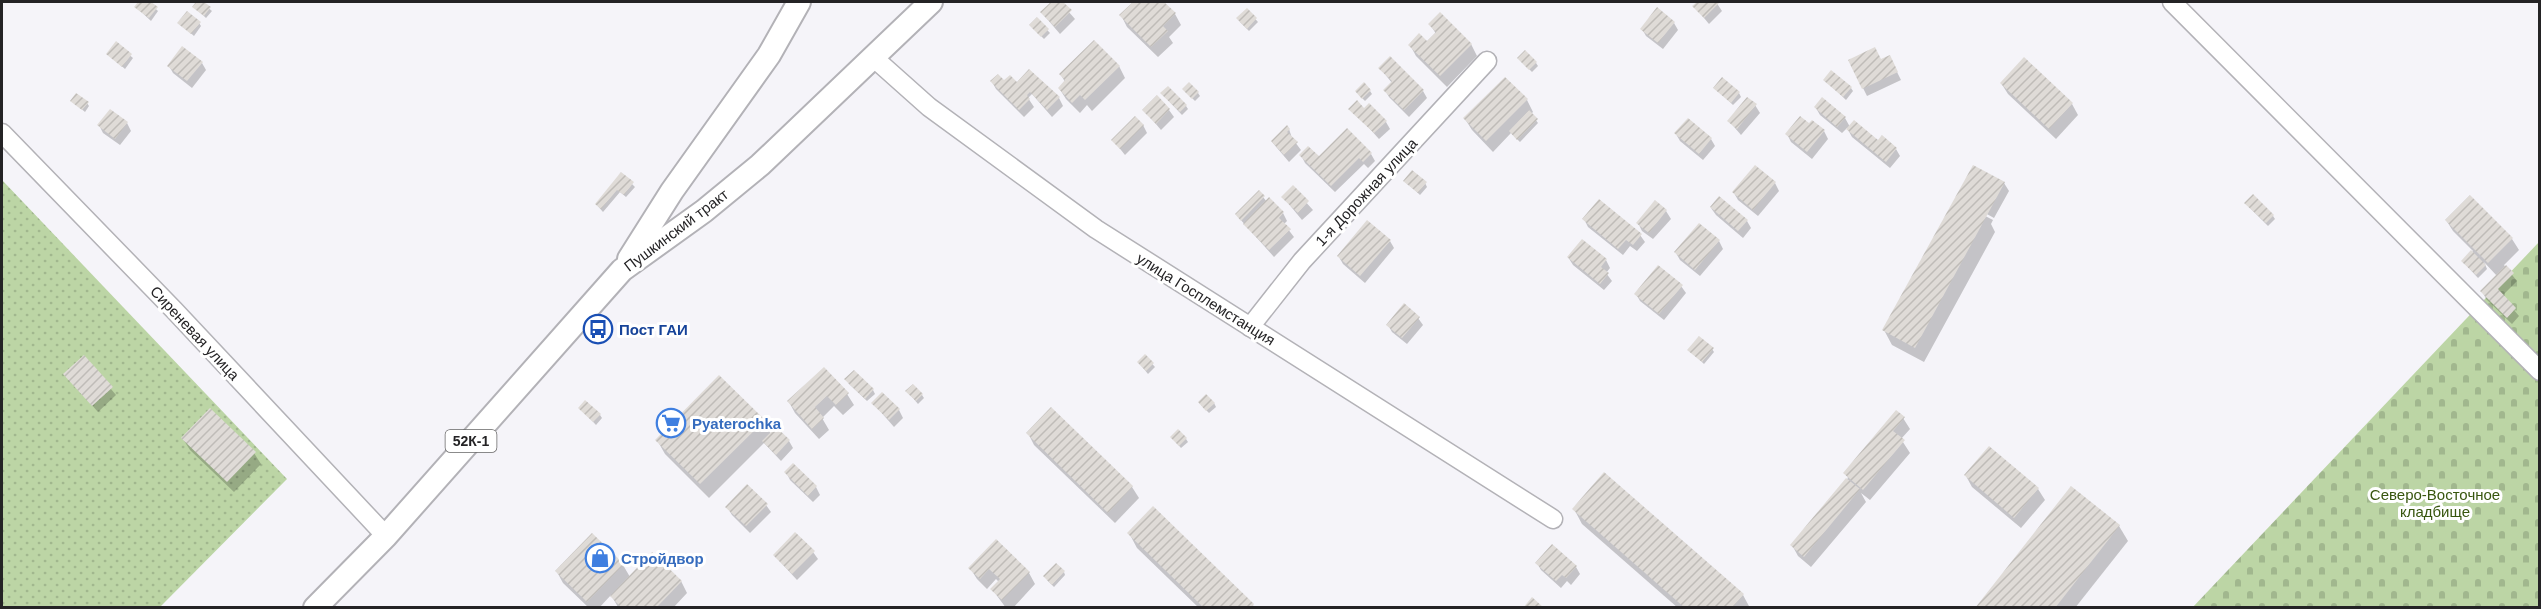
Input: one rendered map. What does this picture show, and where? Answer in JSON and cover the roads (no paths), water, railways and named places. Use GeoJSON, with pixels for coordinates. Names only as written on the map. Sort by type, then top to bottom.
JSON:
{"type":"FeatureCollection","features":[{"type":"Feature","properties":{"kind":"main road","name":"52К-1"},"geometry":{"type":"LineString","coordinates":[[622,270],[672,191],[770,55],[799,2]]}},
{"type":"Feature","properties":{"kind":"main road","name":"Пушкинский тракт"},"geometry":{"type":"LineString","coordinates":[[315,608],[386,536],[622,270],[704,211],[760,165],[931,2]]}},
{"type":"Feature","properties":{"kind":"street"},"geometry":{"type":"LineString","coordinates":[[2172,2],[2540,371]]}},
{"type":"Feature","properties":{"kind":"street","name":"улица Госплемстанция"},"geometry":{"type":"LineString","coordinates":[[874,58],[929,107],[1085,222],[1553,519]]}},
{"type":"Feature","properties":{"kind":"street","name":"1-я Дорожная улица"},"geometry":{"type":"LineString","coordinates":[[1250,327],[1302,261],[1487,61]]}},
{"type":"Feature","properties":{"kind":"street","name":"Сиреневая улица"},"geometry":{"type":"LineString","coordinates":[[2,133],[174,310],[386,536]]}},
{"type":"Feature","properties":{"kind":"place","name":"Пост ГАИ"},"geometry":{"type":"Point","coordinates":[598,329]}},
{"type":"Feature","properties":{"kind":"place","name":"Pyaterochka"},"geometry":{"type":"Point","coordinates":[671,423]}},
{"type":"Feature","properties":{"kind":"place","name":"Стройдвор"},"geometry":{"type":"Point","coordinates":[600,558]}},
{"type":"Feature","properties":{"kind":"park label","name":"Северо-Восточное кладбище"},"geometry":{"type":"Point","coordinates":[2435,502]}}]}
